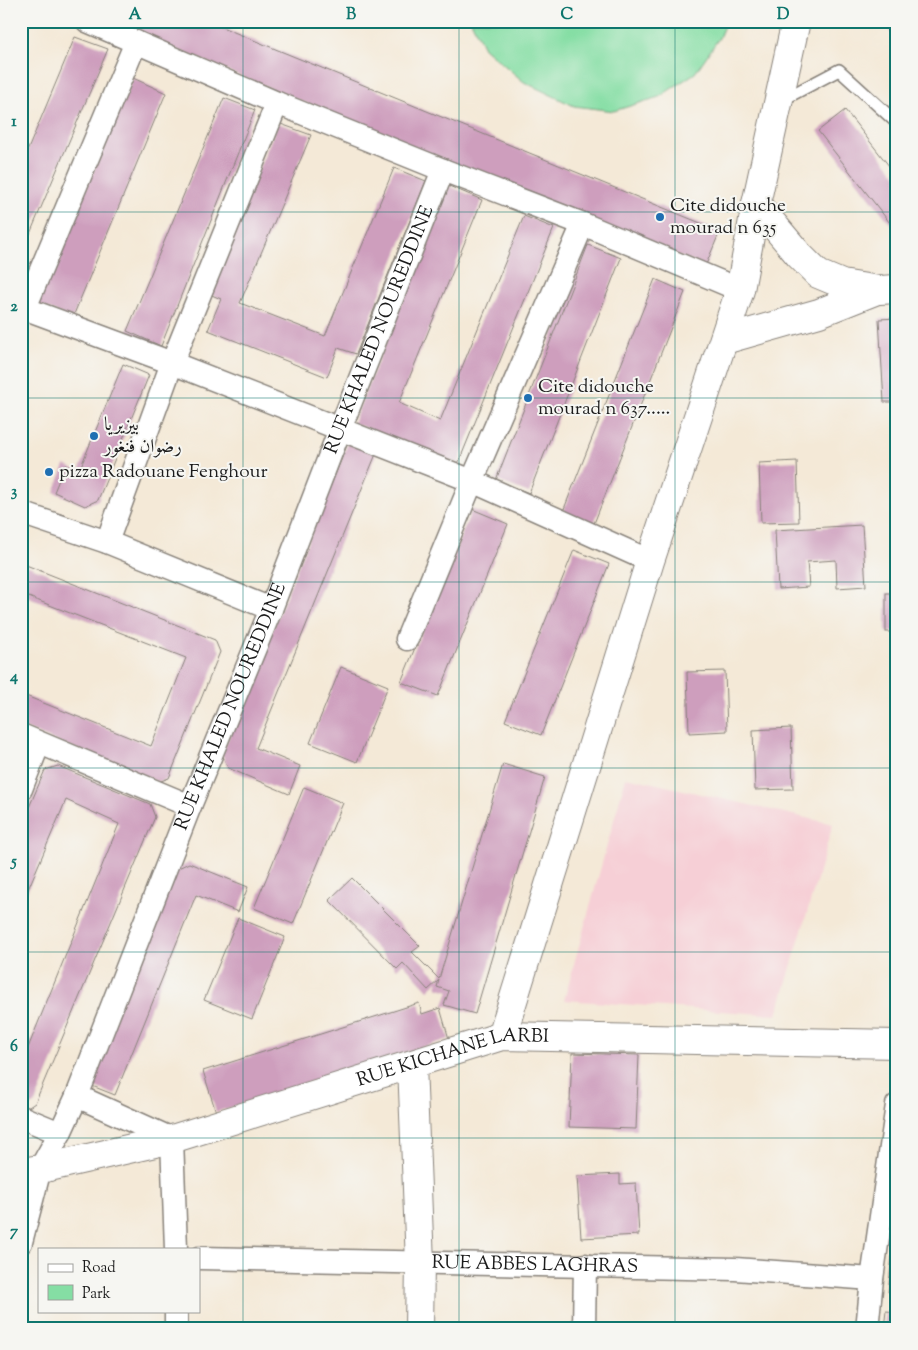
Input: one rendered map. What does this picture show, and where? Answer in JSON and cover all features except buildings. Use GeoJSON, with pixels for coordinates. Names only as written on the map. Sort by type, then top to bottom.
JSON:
{"type":"FeatureCollection","features":[{"type":"Feature","properties":{"kind":"street"},"geometry":{"type":"LineString","coordinates":[[87,21],[277,103],[583,224],[740,290]]}},
{"type":"Feature","properties":{"kind":"street"},"geometry":{"type":"LineString","coordinates":[[502,1036],[650,561],[740,290],[756,204],[796,21]]}},
{"type":"Feature","properties":{"kind":"street"},"geometry":{"type":"LineString","coordinates":[[136,42],[23,307],[172,363],[472,481],[650,561]]}},
{"type":"Feature","properties":{"kind":"street"},"geometry":{"type":"LineString","coordinates":[[107,542],[172,363],[277,103]]}},
{"type":"Feature","properties":{"kind":"street","name":"RUE KHALED NOUREDDINE"},"geometry":{"type":"LineString","coordinates":[[21,1242],[31,1170],[60,1133],[77,1096],[190,806],[271,609],[443,170]]}},
{"type":"Feature","properties":{"kind":"street"},"geometry":{"type":"LineString","coordinates":[[756,204],[799,255],[818,274],[842,284],[888,289]]}},
{"type":"Feature","properties":{"kind":"street"},"geometry":{"type":"LineString","coordinates":[[407,639],[472,481],[583,224]]}},
{"type":"Feature","properties":{"kind":"street"},"geometry":{"type":"LineString","coordinates":[[724,340],[819,313],[888,289]]}},
{"type":"Feature","properties":{"kind":"street"},"geometry":{"type":"LineString","coordinates":[[21,513],[107,542],[271,609]]}},
{"type":"Feature","properties":{"kind":"street"},"geometry":{"type":"LineString","coordinates":[[21,789],[30,739],[190,806]]}},
{"type":"Feature","properties":{"kind":"street","name":"RUE KICHANE LARBI"},"geometry":{"type":"LineString","coordinates":[[31,1170],[172,1139],[502,1036],[897,1044]]}},
{"type":"Feature","properties":{"kind":"street"},"geometry":{"type":"LineString","coordinates":[[412,1065],[420,1262],[419,1329]]}},
{"type":"Feature","properties":{"kind":"street"},"geometry":{"type":"LineString","coordinates":[[77,1096],[172,1139],[176,1248]]}},
{"type":"Feature","properties":{"kind":"street"},"geometry":{"type":"LineString","coordinates":[[867,1329],[872,1279],[897,1105]]}},
{"type":"Feature","properties":{"kind":"street"},"geometry":{"type":"LineString","coordinates":[[21,1117],[60,1133]]}},
{"type":"Feature","properties":{"kind":"street","name":"RUE ABBES LAGHRAS"},"geometry":{"type":"LineString","coordinates":[[200,1258],[735,1269],[872,1279]]}},
{"type":"Feature","properties":{"kind":"street"},"geometry":{"type":"LineString","coordinates":[[584,1329],[585,1265]]}},
{"type":"Feature","properties":{"kind":"street"},"geometry":{"type":"LineString","coordinates":[[176,1312],[176,1329]]}},
{"type":"Feature","properties":{"kind":"lane"},"geometry":{"type":"LineString","coordinates":[[778,103],[840,70],[897,123]]}},
{"type":"Feature","properties":{"kind":"shaded area"},"geometry":{"type":"Polygon","coordinates":[[[626,777],[833,824],[777,1015],[564,1000],[626,777]]]}},
{"type":"Feature","properties":{"kind":"green space"},"geometry":{"type":"Polygon","coordinates":[[[471,21],[726,21],[719,38],[695,73],[659,97],[614,111],[574,106],[524,82],[484,48],[471,21]]]}},
{"type":"Feature","properties":{"kind":"place","name":"Cite didouche mourad n 635"},"geometry":{"type":"Point","coordinates":[660,217]}},
{"type":"Feature","properties":{"kind":"place","name":"Cite didouche mourad n 637....."},"geometry":{"type":"Point","coordinates":[528,398]}},
{"type":"Feature","properties":{"kind":"place","name":"بيزيريا رضوان فنغور"},"geometry":{"type":"Point","coordinates":[94,436]}},
{"type":"Feature","properties":{"kind":"place","name":"pizza Radouane Fenghour"},"geometry":{"type":"Point","coordinates":[49,472]}}]}
